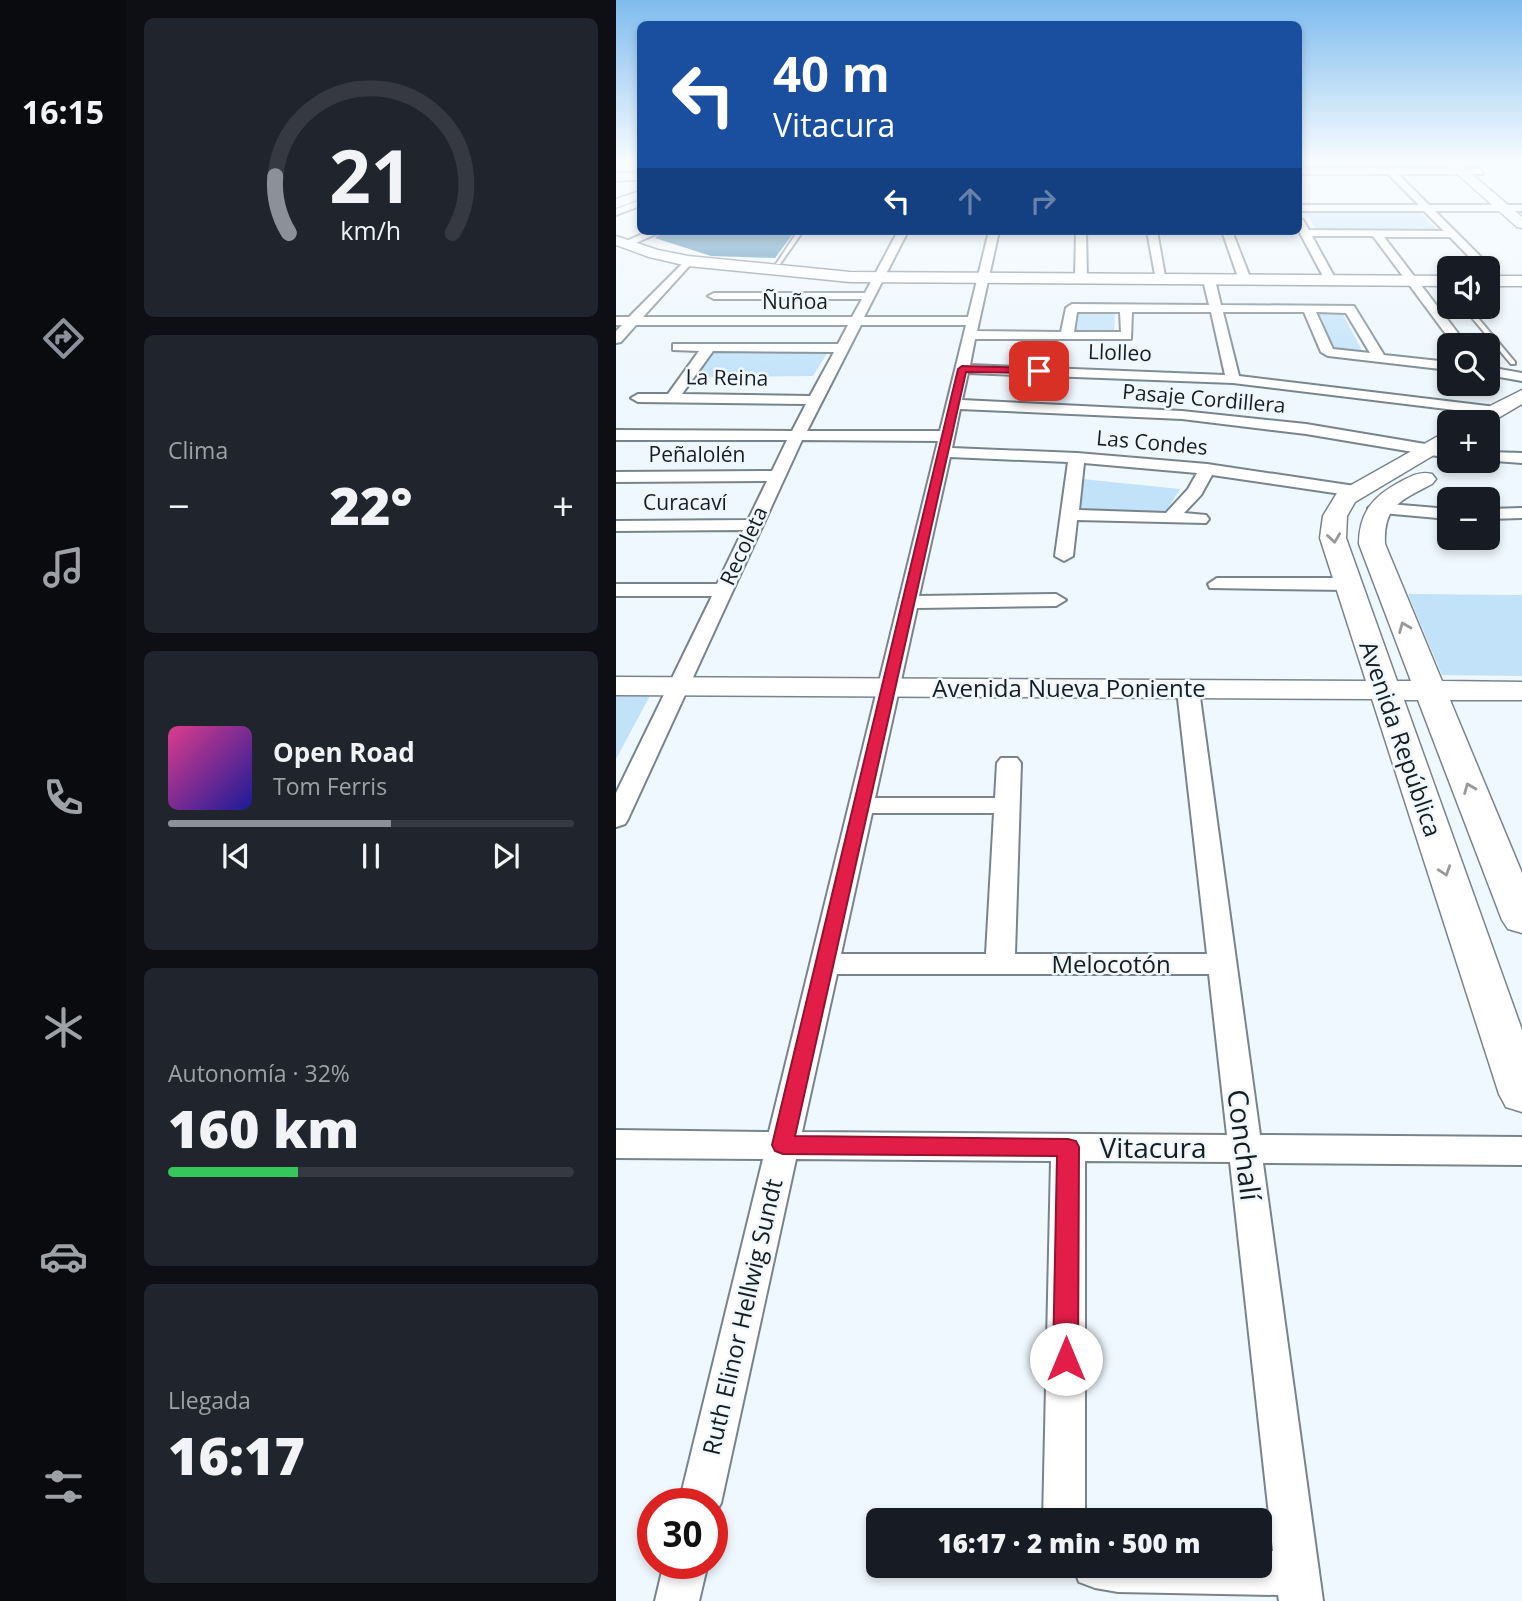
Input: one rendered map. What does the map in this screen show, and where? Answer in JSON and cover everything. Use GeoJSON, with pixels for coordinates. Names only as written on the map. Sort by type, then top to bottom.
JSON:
{"type":"FeatureCollection","features":[{"type":"Feature","properties":{"kind":"street","name":"Recoleta"},"geometry":{"type":"LineString","coordinates":[[616,819],[797,435],[900,238]]}},
{"type":"Feature","properties":{"kind":"street","name":"Ruth Elinor Hellwig Sundt"},"geometry":{"type":"LineString","coordinates":[[703,1488],[992,238]]}},
{"type":"Feature","properties":{"kind":"street"},"geometry":{"type":"LineString","coordinates":[[1081,238],[1081,280]]}},
{"type":"Feature","properties":{"kind":"street"},"geometry":{"type":"LineString","coordinates":[[1153,238],[1162,280]]}},
{"type":"Feature","properties":{"kind":"street"},"geometry":{"type":"LineString","coordinates":[[1229,238],[1245,280]]}},
{"type":"Feature","properties":{"kind":"street"},"geometry":{"type":"LineString","coordinates":[[1308,238],[1330,280]]}},
{"type":"Feature","properties":{"kind":"street"},"geometry":{"type":"LineString","coordinates":[[1380,238],[1452,333]]}},
{"type":"Feature","properties":{"kind":"street"},"geometry":{"type":"LineString","coordinates":[[1456,238],[1473,256]]}},
{"type":"Feature","properties":{"kind":"street"},"geometry":{"type":"LineString","coordinates":[[619,240],[654,254],[688,261],[850,277],[1437,282]]}},
{"type":"Feature","properties":{"kind":"street"},"geometry":{"type":"LineString","coordinates":[[616,339],[688,261]]}},
{"type":"Feature","properties":{"kind":"street"},"geometry":{"type":"LineString","coordinates":[[1500,277],[1522,281]]}},
{"type":"Feature","properties":{"kind":"street"},"geometry":{"type":"LineString","coordinates":[[1209,280],[1233,379]]}},
{"type":"Feature","properties":{"kind":"street"},"geometry":{"type":"LineString","coordinates":[[714,296],[869,296]]}},
{"type":"Feature","properties":{"kind":"street"},"geometry":{"type":"LineString","coordinates":[[1067,335],[1072,309],[1350,309],[1379,357]]}},
{"type":"Feature","properties":{"kind":"street","name":"Ñuñoa"},"geometry":{"type":"LineString","coordinates":[[616,321],[857,321],[1067,335],[1126,336],[1126,309]]}},
{"type":"Feature","properties":{"kind":"street"},"geometry":{"type":"LineString","coordinates":[[1308,309],[1328,352],[1437,364]]}},
{"type":"Feature","properties":{"kind":"street"},"geometry":{"type":"LineString","coordinates":[[678,347],[843,348]]}},
{"type":"Feature","properties":{"kind":"street"},"geometry":{"type":"LineString","coordinates":[[672,398],[709,347]]}},
{"type":"Feature","properties":{"kind":"street","name":"Llolleo"},"geometry":{"type":"LineString","coordinates":[[962,369],[1233,379],[1488,410]]}},
{"type":"Feature","properties":{"kind":"street"},"geometry":{"type":"LineString","coordinates":[[1500,373],[1522,377]]}},
{"type":"Feature","properties":{"kind":"street"},"geometry":{"type":"LineString","coordinates":[[1311,419],[1328,390]]}},
{"type":"Feature","properties":{"kind":"street"},"geometry":{"type":"LineString","coordinates":[[1498,410],[1522,396]]}},
{"type":"Feature","properties":{"kind":"street","name":"La Reina"},"geometry":{"type":"LineString","coordinates":[[638,398],[815,400]]}},
{"type":"Feature","properties":{"kind":"street","name":"Pasaje Cordillera"},"geometry":{"type":"LineString","coordinates":[[954,404],[1311,419],[1437,445]]}},
{"type":"Feature","properties":{"kind":"street","name":"Las Condes"},"geometry":{"type":"LineString","coordinates":[[616,435],[797,435],[945,444],[1207,469],[1355,491]]}},
{"type":"Feature","properties":{"kind":"street","name":"Avenida República"},"geometry":{"type":"LineString","coordinates":[[1437,449],[1355,491],[1339,507],[1332,527],[1336,552],[1522,1094]]}},
{"type":"Feature","properties":{"kind":"street"},"geometry":{"type":"LineString","coordinates":[[1500,457],[1522,458]]}},
{"type":"Feature","properties":{"kind":"street"},"geometry":{"type":"LineString","coordinates":[[1063,556],[1077,458]]}},
{"type":"Feature","properties":{"kind":"street"},"geometry":{"type":"LineString","coordinates":[[1171,518],[1195,491],[1207,469]]}},
{"type":"Feature","properties":{"kind":"street"},"geometry":{"type":"LineString","coordinates":[[1377,508],[1437,472]]}},
{"type":"Feature","properties":{"kind":"street","name":"Peñalolén"},"geometry":{"type":"LineString","coordinates":[[616,477],[778,476]]}},
{"type":"Feature","properties":{"kind":"street"},"geometry":{"type":"LineString","coordinates":[[1377,508],[1437,513]]}},
{"type":"Feature","properties":{"kind":"street","name":"Avenida República"},"geometry":{"type":"LineString","coordinates":[[1377,508],[1372,523],[1372,544],[1522,920]]}},
{"type":"Feature","properties":{"kind":"street"},"geometry":{"type":"LineString","coordinates":[[1500,514],[1522,513]]}},
{"type":"Feature","properties":{"kind":"street"},"geometry":{"type":"LineString","coordinates":[[1069,515],[1200,519]]}},
{"type":"Feature","properties":{"kind":"street","name":"Curacaví"},"geometry":{"type":"LineString","coordinates":[[616,526],[755,525]]}},
{"type":"Feature","properties":{"kind":"street"},"geometry":{"type":"LineString","coordinates":[[1217,584],[1347,584]]}},
{"type":"Feature","properties":{"kind":"street"},"geometry":{"type":"LineString","coordinates":[[616,590],[724,590]]}},
{"type":"Feature","properties":{"kind":"street"},"geometry":{"type":"LineString","coordinates":[[908,602],[1056,600]]}},
{"type":"Feature","properties":{"kind":"street","name":"Avenida Nueva Poniente"},"geometry":{"type":"LineString","coordinates":[[616,686],[1522,691]]}},
{"type":"Feature","properties":{"kind":"street","name":"Conchalí"},"geometry":{"type":"LineString","coordinates":[[1188,690],[1299,1587]]}},
{"type":"Feature","properties":{"kind":"street"},"geometry":{"type":"LineString","coordinates":[[1000,965],[1009,763]]}},
{"type":"Feature","properties":{"kind":"street"},"geometry":{"type":"LineString","coordinates":[[861,806],[1006,805]]}},
{"type":"Feature","properties":{"kind":"street","name":"Melocotón"},"geometry":{"type":"LineString","coordinates":[[824,964],[1222,964]]}},
{"type":"Feature","properties":{"kind":"street","name":"Vitacura"},"geometry":{"type":"LineString","coordinates":[[616,1144],[1522,1151]]}},
{"type":"Feature","properties":{"kind":"street"},"geometry":{"type":"LineString","coordinates":[[1064,1508],[1068,1147]]}},
{"type":"Feature","properties":{"kind":"street"},"geometry":{"type":"LineString","coordinates":[[1203,1578],[1299,1587]]}},
{"type":"Feature","properties":{"kind":"street"},"geometry":{"type":"LineString","coordinates":[[677,1601],[682,1579]]}},
{"type":"Feature","properties":{"kind":"lane"},"geometry":{"type":"LineString","coordinates":[[778,263],[796,238]]}},
{"type":"Feature","properties":{"kind":"lane"},"geometry":{"type":"LineString","coordinates":[[1476,319],[1513,363]]}},
{"type":"Feature","properties":{"kind":"shaded area"},"geometry":{"type":"Polygon","coordinates":[[[1078,311],[1115,311],[1114,332],[1075,333],[1078,311]]]}},
{"type":"Feature","properties":{"kind":"shaded area"},"geometry":{"type":"Polygon","coordinates":[[[1316,311],[1341,311],[1363,352],[1333,351],[1316,311]]]}},
{"type":"Feature","properties":{"kind":"shaded area"},"geometry":{"type":"Polygon","coordinates":[[[714,349],[830,349],[813,376],[696,377],[714,349]]]}},
{"type":"Feature","properties":{"kind":"shaded area"},"geometry":{"type":"Polygon","coordinates":[[[1082,479],[1180,489],[1165,513],[1078,511],[1082,479]]]}},
{"type":"Feature","properties":{"kind":"shaded area"},"geometry":{"type":"Polygon","coordinates":[[[1408,594],[1522,595],[1522,676],[1442,675],[1408,594]]]}},
{"type":"Feature","properties":{"kind":"shaded area"},"geometry":{"type":"Polygon","coordinates":[[[616,692],[652,692],[616,759],[616,692]]]}},
{"type":"Feature","properties":{"kind":"building"},"geometry":{"type":"Polygon","coordinates":[[[655,238],[790,238],[775,258],[711,256],[655,238]]]}},
{"type":"Feature","properties":{"kind":"route"},"geometry":{"type":"LineString","coordinates":[[1039,371],[962,369],[783,1145],[1068,1147],[1066,1359]]}}]}
